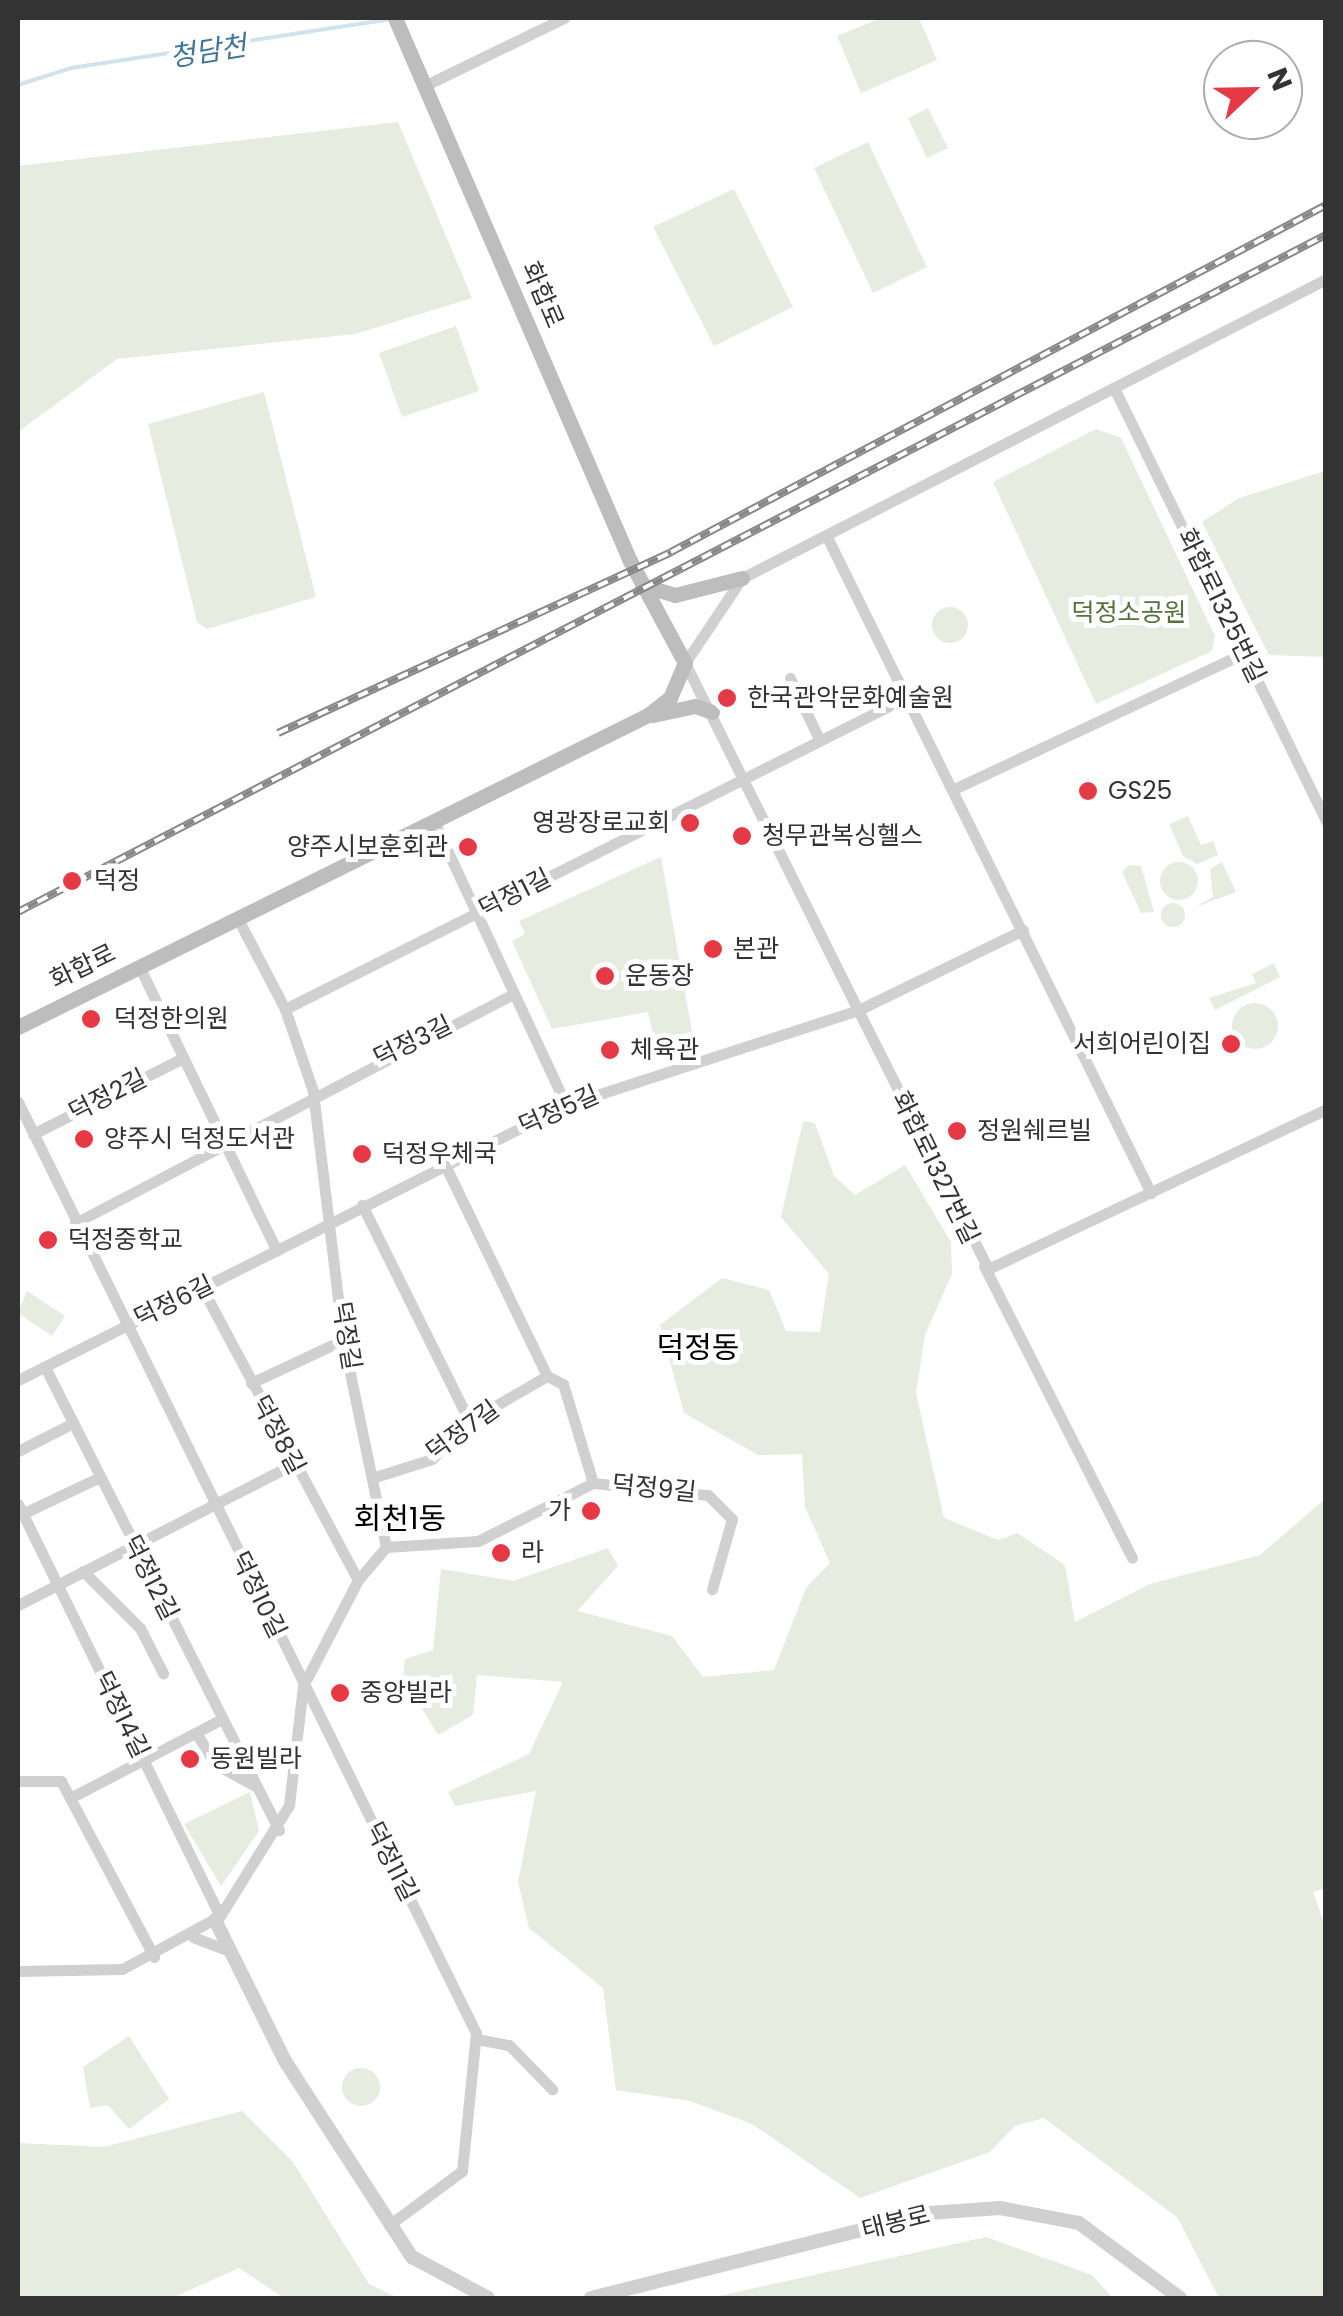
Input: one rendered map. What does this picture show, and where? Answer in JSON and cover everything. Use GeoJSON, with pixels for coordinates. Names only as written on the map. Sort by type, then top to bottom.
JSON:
{"type":"FeatureCollection","features":[{"type":"Feature","properties":{"kind":"main road","name":"화합로"},"geometry":{"type":"LineString","coordinates":[[18,1026],[435,824],[640,719],[670,698],[684,663],[630,560],[395,18]]}},
{"type":"Feature","properties":{"kind":"main road"},"geometry":{"type":"LineString","coordinates":[[646,592],[674,595],[742,578]]}},
{"type":"Feature","properties":{"kind":"main road"},"geometry":{"type":"LineString","coordinates":[[640,719],[708,705]]}},
{"type":"Feature","properties":{"kind":"street"},"geometry":{"type":"LineString","coordinates":[[424,86],[564,18]]}},
{"type":"Feature","properties":{"kind":"street"},"geometry":{"type":"LineString","coordinates":[[684,663],[742,578],[1116,392],[1326,279]]}},
{"type":"Feature","properties":{"kind":"street","name":"화합로1325번길"},"geometry":{"type":"LineString","coordinates":[[1116,392],[1326,821]]}},
{"type":"Feature","properties":{"kind":"street"},"geometry":{"type":"LineString","coordinates":[[827,537],[1151,1193],[1326,1109]]}},
{"type":"Feature","properties":{"kind":"street"},"geometry":{"type":"LineString","coordinates":[[954,789],[1244,653]]}},
{"type":"Feature","properties":{"kind":"street","name":"화합로"},"geometry":{"type":"LineString","coordinates":[[684,663],[708,705]]}},
{"type":"Feature","properties":{"kind":"street"},"geometry":{"type":"LineString","coordinates":[[790,678],[819,738]]}},
{"type":"Feature","properties":{"kind":"street"},"geometry":{"type":"LineString","coordinates":[[743,774],[908,697]]}},
{"type":"Feature","properties":{"kind":"street","name":"화합로1327번길"},"geometry":{"type":"LineString","coordinates":[[708,705],[984,1266],[1151,1193]]}},
{"type":"Feature","properties":{"kind":"street","name":"덕정1길"},"geometry":{"type":"LineString","coordinates":[[285,1008],[476,914],[743,774]]}},
{"type":"Feature","properties":{"kind":"street"},"geometry":{"type":"LineString","coordinates":[[435,824],[566,1104]]}},
{"type":"Feature","properties":{"kind":"street","name":"덕정길"},"geometry":{"type":"LineString","coordinates":[[238,919],[285,1008],[313,1091],[343,1340],[375,1477],[386,1547]]}},
{"type":"Feature","properties":{"kind":"street"},"geometry":{"type":"LineString","coordinates":[[858,1010],[1023,930]]}},
{"type":"Feature","properties":{"kind":"street"},"geometry":{"type":"LineString","coordinates":[[140,968],[277,1252]]}},
{"type":"Feature","properties":{"kind":"street","name":"덕정3길"},"geometry":{"type":"LineString","coordinates":[[75,1223],[224,1144],[313,1091],[514,994]]}},
{"type":"Feature","properties":{"kind":"street","name":"덕정5길"},"geometry":{"type":"LineString","coordinates":[[331,1226],[362,1205],[566,1104],[858,1010]]}},
{"type":"Feature","properties":{"kind":"street","name":"덕정2길"},"geometry":{"type":"LineString","coordinates":[[33,1134],[183,1058]]}},
{"type":"Feature","properties":{"kind":"street","name":"덕정10길"},"geometry":{"type":"LineString","coordinates":[[18,1102],[303,1686]]}},
{"type":"Feature","properties":{"kind":"street"},"geometry":{"type":"LineString","coordinates":[[444,1165],[547,1376],[564,1384],[593,1483]]}},
{"type":"Feature","properties":{"kind":"street"},"geometry":{"type":"LineString","coordinates":[[362,1205],[469,1421]]}},
{"type":"Feature","properties":{"kind":"street","name":"덕정6길"},"geometry":{"type":"LineString","coordinates":[[18,1380],[331,1226]]}},
{"type":"Feature","properties":{"kind":"street"},"geometry":{"type":"LineString","coordinates":[[984,1266],[1132,1558]]}},
{"type":"Feature","properties":{"kind":"street","name":"덕정8길"},"geometry":{"type":"LineString","coordinates":[[202,1288],[292,1464],[358,1580]]}},
{"type":"Feature","properties":{"kind":"street"},"geometry":{"type":"LineString","coordinates":[[251,1383],[343,1340]]}},
{"type":"Feature","properties":{"kind":"street","name":"덕정12길"},"geometry":{"type":"LineString","coordinates":[[46,1367],[278,1830]]}},
{"type":"Feature","properties":{"kind":"street","name":"덕정7길"},"geometry":{"type":"LineString","coordinates":[[375,1477],[436,1456],[469,1421],[547,1376]]}},
{"type":"Feature","properties":{"kind":"street"},"geometry":{"type":"LineString","coordinates":[[18,1451],[73,1423]]}},
{"type":"Feature","properties":{"kind":"street"},"geometry":{"type":"LineString","coordinates":[[18,1606],[292,1464]]}},
{"type":"Feature","properties":{"kind":"street","name":"덕정14길"},"geometry":{"type":"LineString","coordinates":[[100,1477],[20,1509],[218,1918]]}},
{"type":"Feature","properties":{"kind":"street","name":"덕정9길"},"geometry":{"type":"LineString","coordinates":[[386,1547],[478,1542],[593,1483],[724,1504],[732,1519],[712,1589]]}},
{"type":"Feature","properties":{"kind":"street"},"geometry":{"type":"LineString","coordinates":[[18,1971],[113,1970],[154,1957],[218,1918],[278,1830],[301,1744],[303,1686],[358,1580],[386,1547]]}},
{"type":"Feature","properties":{"kind":"street","name":"덕정12길"},"geometry":{"type":"LineString","coordinates":[[83,1570],[140,1628],[164,1673]]}},
{"type":"Feature","properties":{"kind":"street","name":"덕정11길"},"geometry":{"type":"LineString","coordinates":[[303,1686],[477,2039]]}},
{"type":"Feature","properties":{"kind":"street"},"geometry":{"type":"LineString","coordinates":[[70,1798],[222,1719]]}},
{"type":"Feature","properties":{"kind":"street"},"geometry":{"type":"LineString","coordinates":[[196,1732],[215,1764],[257,1788]]}},
{"type":"Feature","properties":{"kind":"street"},"geometry":{"type":"LineString","coordinates":[[301,1744],[327,1735]]}},
{"type":"Feature","properties":{"kind":"street"},"geometry":{"type":"LineString","coordinates":[[18,1781],[56,1776],[154,1957]]}},
{"type":"Feature","properties":{"kind":"street"},"geometry":{"type":"LineString","coordinates":[[230,1903],[231,1952]]}},
{"type":"Feature","properties":{"kind":"street"},"geometry":{"type":"LineString","coordinates":[[218,1918],[285,2061],[389,2225],[430,2273],[488,2298]]}},
{"type":"Feature","properties":{"kind":"street"},"geometry":{"type":"LineString","coordinates":[[188,1937],[231,1952]]}},
{"type":"Feature","properties":{"kind":"street"},"geometry":{"type":"LineString","coordinates":[[389,2225],[462,2171],[477,2039],[510,2046],[552,2089]]}},
{"type":"Feature","properties":{"kind":"street","name":"태봉로"},"geometry":{"type":"LineString","coordinates":[[591,2298],[929,2213],[1000,2208],[1080,2223],[1180,2298]]}},
{"type":"Feature","properties":{"kind":"green space"},"geometry":{"type":"Polygon","coordinates":[[[881,18],[919,18],[937,60],[861,93],[837,36],[881,18]]]}},
{"type":"Feature","properties":{"kind":"green space"},"geometry":{"type":"Polygon","coordinates":[[[928,108],[948,148],[927,158],[908,118],[928,108]]]}},
{"type":"Feature","properties":{"kind":"green space"},"geometry":{"type":"Polygon","coordinates":[[[398,122],[472,298],[355,334],[117,359],[18,432],[18,166],[398,122]]]}},
{"type":"Feature","properties":{"kind":"green space"},"geometry":{"type":"Polygon","coordinates":[[[868,142],[927,267],[873,293],[814,168],[868,142]]]}},
{"type":"Feature","properties":{"kind":"green space"},"geometry":{"type":"Polygon","coordinates":[[[734,189],[793,307],[714,346],[653,227],[734,189]]]}},
{"type":"Feature","properties":{"kind":"green space"},"geometry":{"type":"Polygon","coordinates":[[[456,326],[479,391],[402,417],[379,353],[456,326]]]}},
{"type":"Feature","properties":{"kind":"green space"},"geometry":{"type":"Polygon","coordinates":[[[264,392],[316,597],[207,629],[197,622],[148,424],[264,392]]]}},
{"type":"Feature","properties":{"kind":"green space","name":"덕정소공원"},"geometry":{"type":"Polygon","coordinates":[[[1096,429],[1121,438],[1215,636],[1212,651],[1096,704],[993,482],[1096,429]]]}},
{"type":"Feature","properties":{"kind":"green space"},"geometry":{"type":"Polygon","coordinates":[[[1325,471],[1325,657],[1269,655],[1202,522],[1239,498],[1325,471]]]}},
{"type":"Feature","properties":{"kind":"green space"},"geometry":{"type":"Polygon","coordinates":[[[950,607],[963,612],[968,625],[963,638],[950,643],[937,638],[932,625],[937,612],[950,607]]]}},
{"type":"Feature","properties":{"kind":"green space"},"geometry":{"type":"Polygon","coordinates":[[[1188,816],[1201,845],[1213,841],[1218,855],[1197,864],[1183,856],[1169,824],[1188,816]]]}},
{"type":"Feature","properties":{"kind":"green space","name":"운동장"},"geometry":{"type":"Polygon","coordinates":[[[661,857],[692,1032],[654,1039],[648,1012],[552,1029],[512,941],[525,934],[519,921],[661,857]]]}},
{"type":"Feature","properties":{"kind":"green space"},"geometry":{"type":"Polygon","coordinates":[[[1179,862],[1192,868],[1198,881],[1192,894],[1179,900],[1166,894],[1160,881],[1166,868],[1179,862]]]}},
{"type":"Feature","properties":{"kind":"green space"},"geometry":{"type":"Polygon","coordinates":[[[1222,862],[1236,892],[1195,907],[1213,897],[1210,869],[1222,862]]]}},
{"type":"Feature","properties":{"kind":"green space"},"geometry":{"type":"Polygon","coordinates":[[[1129,865],[1141,866],[1154,912],[1141,913],[1122,872],[1129,865]]]}},
{"type":"Feature","properties":{"kind":"green space"},"geometry":{"type":"Polygon","coordinates":[[[1173,903],[1182,906],[1182,924],[1173,927],[1164,924],[1161,915],[1164,906],[1173,903]]]}},
{"type":"Feature","properties":{"kind":"green space"},"geometry":{"type":"Polygon","coordinates":[[[1274,963],[1280,977],[1215,1010],[1209,998],[1256,983],[1252,974],[1274,963]]]}},
{"type":"Feature","properties":{"kind":"green space"},"geometry":{"type":"Polygon","coordinates":[[[1255,1003],[1271,1010],[1278,1026],[1271,1042],[1255,1049],[1239,1042],[1232,1026],[1239,1010],[1255,1003]]]}},
{"type":"Feature","properties":{"kind":"green space"},"geometry":{"type":"Polygon","coordinates":[[[803,1121],[815,1123],[834,1176],[855,1195],[905,1165],[951,1242],[952,1274],[925,1335],[916,1393],[944,1518],[998,1540],[1017,1533],[1065,1565],[1075,1622],[1150,1584],[1260,1555],[1325,1499],[1326,1888],[1313,1892],[1326,1929],[1325,2298],[1219,2298],[1177,2217],[1044,2118],[1015,2126],[990,2152],[860,2198],[752,2124],[690,2101],[616,2090],[603,1988],[529,1928],[518,1882],[536,1791],[455,1806],[448,1792],[529,1754],[563,1682],[477,1675],[473,1715],[438,1735],[403,1677],[405,1659],[433,1650],[441,1569],[513,1581],[608,1548],[618,1566],[577,1611],[672,1636],[703,1677],[774,1670],[806,1588],[830,1563],[805,1507],[802,1454],[758,1455],[684,1413],[660,1325],[722,1278],[769,1290],[786,1331],[820,1332],[829,1274],[781,1217],[803,1121]]]}},
{"type":"Feature","properties":{"kind":"green space"},"geometry":{"type":"Polygon","coordinates":[[[27,1291],[65,1316],[52,1336],[18,1313],[27,1291]]]}},
{"type":"Feature","properties":{"kind":"green space"},"geometry":{"type":"Polygon","coordinates":[[[250,1792],[259,1831],[221,1886],[184,1824],[250,1792]]]}},
{"type":"Feature","properties":{"kind":"green space"},"geometry":{"type":"Polygon","coordinates":[[[129,2036],[169,2099],[129,2129],[108,2105],[90,2108],[83,2067],[129,2036]]]}},
{"type":"Feature","properties":{"kind":"green space"},"geometry":{"type":"Polygon","coordinates":[[[361,2068],[374,2074],[380,2087],[374,2100],[361,2106],[348,2100],[342,2087],[348,2074],[361,2068]]]}},
{"type":"Feature","properties":{"kind":"green space"},"geometry":{"type":"Polygon","coordinates":[[[242,2111],[293,2162],[369,2284],[398,2298],[284,2298],[239,2268],[172,2298],[18,2298],[18,2143],[104,2147],[242,2111]]]}},
{"type":"Feature","properties":{"kind":"green space"},"geometry":{"type":"Polygon","coordinates":[[[986,2237],[1092,2275],[1113,2298],[710,2298],[986,2237]]]}},
{"type":"Feature","properties":{"kind":"waterway","name":"청담천"},"geometry":{"type":"LineString","coordinates":[[18,85],[71,68],[391,19]]}},
{"type":"Feature","properties":{"kind":"railway"},"geometry":{"type":"LineString","coordinates":[[278,733],[671,552],[1326,205]]}},
{"type":"Feature","properties":{"kind":"railway"},"geometry":{"type":"LineString","coordinates":[[18,912],[1326,235]]}},
{"type":"Feature","properties":{"kind":"place","name":"한국관악문화예술원"},"geometry":{"type":"Point","coordinates":[727,698]}},
{"type":"Feature","properties":{"kind":"place","name":"GS25"},"geometry":{"type":"Point","coordinates":[1088,791]}},
{"type":"Feature","properties":{"kind":"place","name":"영광장로교회"},"geometry":{"type":"Point","coordinates":[690,823]}},
{"type":"Feature","properties":{"kind":"place","name":"청무관복싱헬스"},"geometry":{"type":"Point","coordinates":[742,836]}},
{"type":"Feature","properties":{"kind":"place","name":"양주시보훈회관"},"geometry":{"type":"Point","coordinates":[468,847]}},
{"type":"Feature","properties":{"kind":"place","name":"덕정"},"geometry":{"type":"Point","coordinates":[72,881]}},
{"type":"Feature","properties":{"kind":"place","name":"본관"},"geometry":{"type":"Point","coordinates":[713,949]}},
{"type":"Feature","properties":{"kind":"place","name":"운동장"},"geometry":{"type":"Point","coordinates":[605,976]}},
{"type":"Feature","properties":{"kind":"place","name":"덕정한의원"},"geometry":{"type":"Point","coordinates":[91,1019]}},
{"type":"Feature","properties":{"kind":"place","name":"서희어린이집"},"geometry":{"type":"Point","coordinates":[1231,1044]}},
{"type":"Feature","properties":{"kind":"place","name":"체육관"},"geometry":{"type":"Point","coordinates":[610,1050]}},
{"type":"Feature","properties":{"kind":"place","name":"정원쉐르빌"},"geometry":{"type":"Point","coordinates":[957,1131]}},
{"type":"Feature","properties":{"kind":"place","name":"양주시 덕정도서관"},"geometry":{"type":"Point","coordinates":[84,1139]}},
{"type":"Feature","properties":{"kind":"place","name":"덕정우체국"},"geometry":{"type":"Point","coordinates":[362,1154]}},
{"type":"Feature","properties":{"kind":"place","name":"덕정중학교"},"geometry":{"type":"Point","coordinates":[48,1240]}},
{"type":"Feature","properties":{"kind":"place","name":"가"},"geometry":{"type":"Point","coordinates":[591,1511]}},
{"type":"Feature","properties":{"kind":"place","name":"라"},"geometry":{"type":"Point","coordinates":[501,1553]}},
{"type":"Feature","properties":{"kind":"place","name":"중앙빌라"},"geometry":{"type":"Point","coordinates":[340,1693]}},
{"type":"Feature","properties":{"kind":"place","name":"동원빌라"},"geometry":{"type":"Point","coordinates":[190,1759]}},
{"type":"Feature","properties":{"kind":"district","name":"덕정동"},"geometry":{"type":"Point","coordinates":[698,1348]}},
{"type":"Feature","properties":{"kind":"district","name":"회천1동"},"geometry":{"type":"Point","coordinates":[400,1519]}}]}
